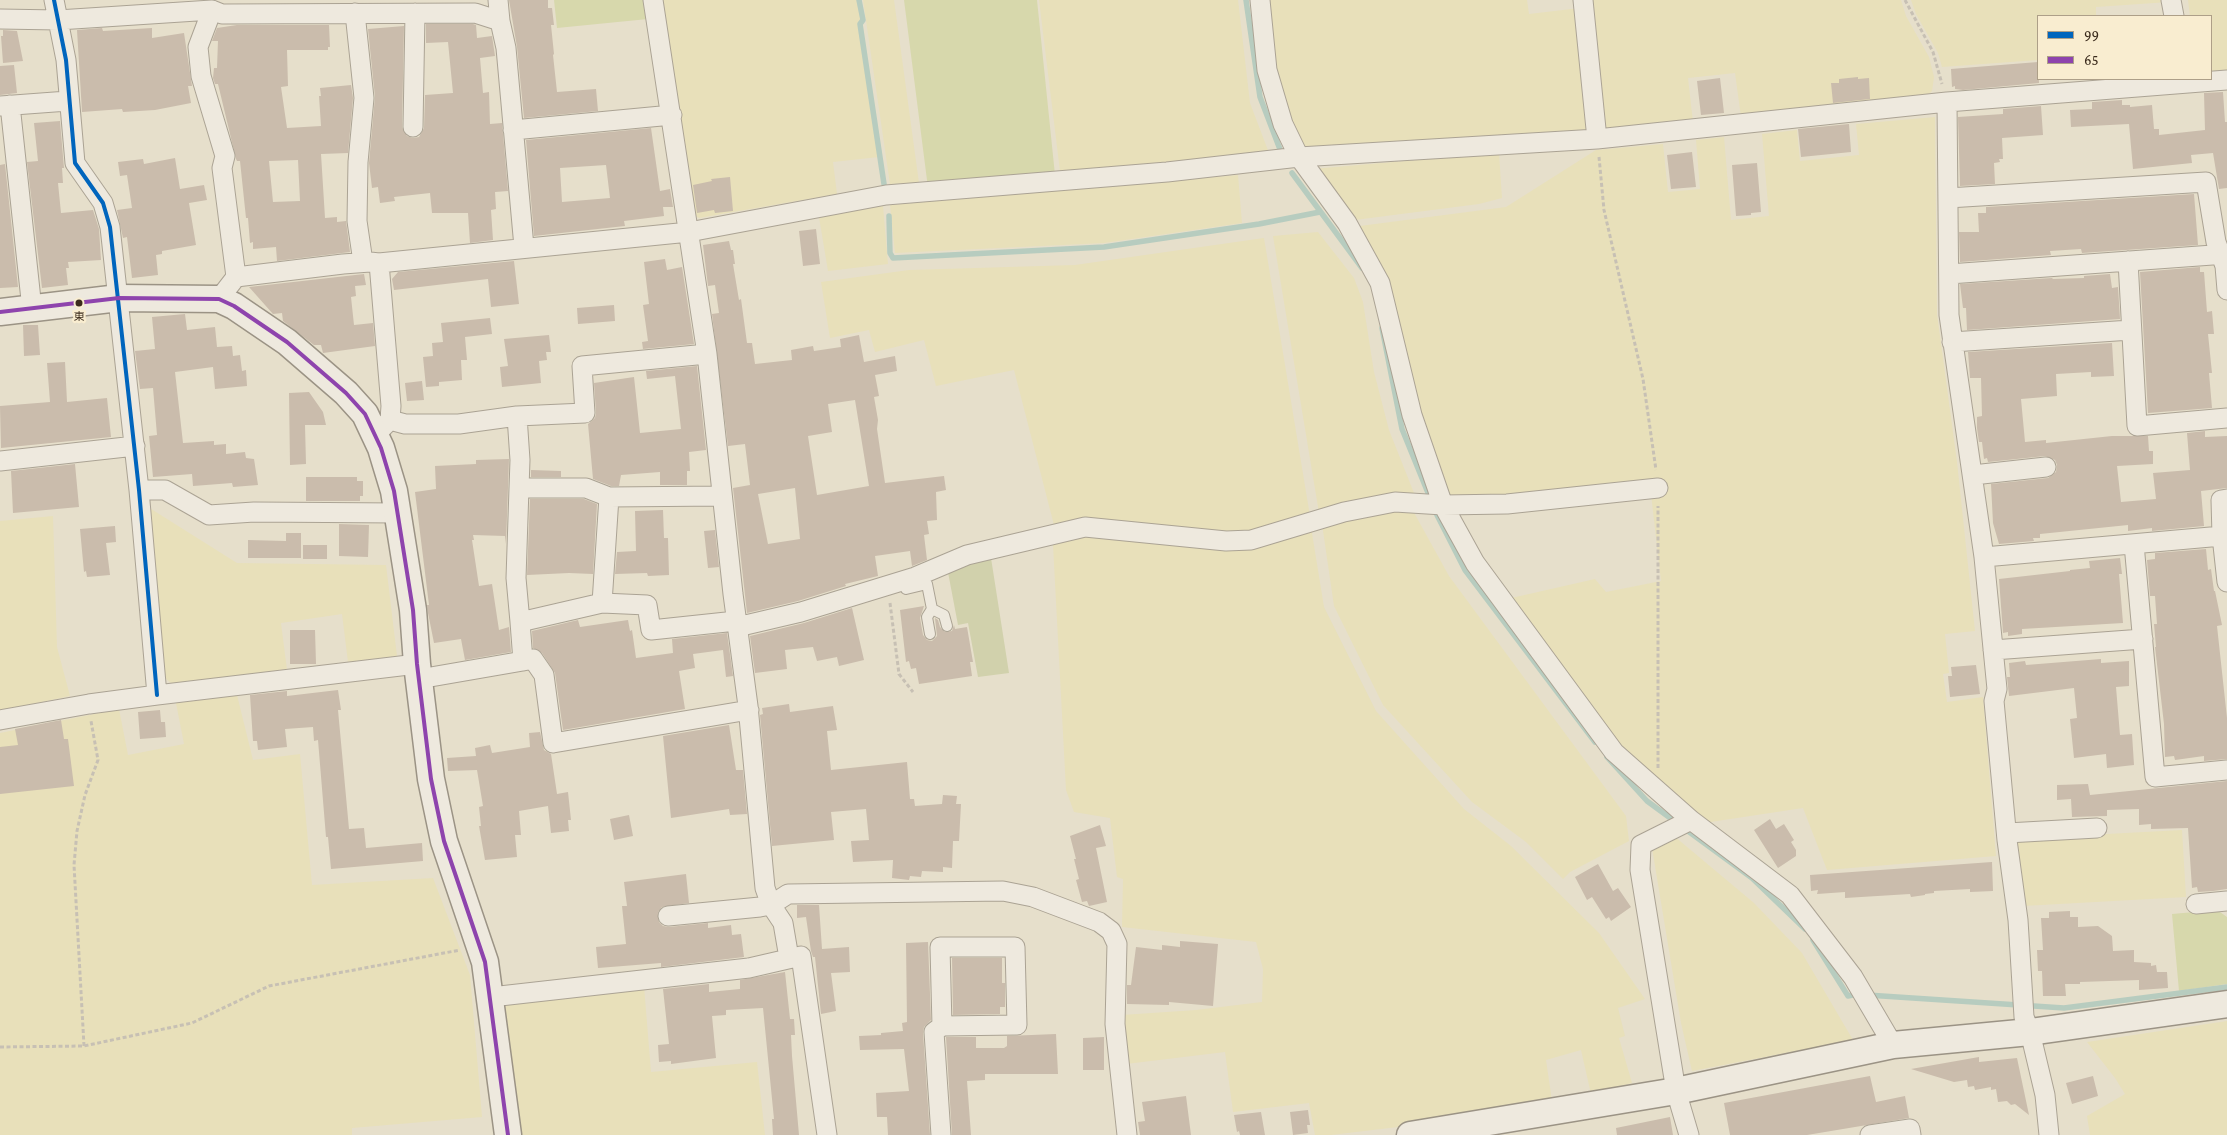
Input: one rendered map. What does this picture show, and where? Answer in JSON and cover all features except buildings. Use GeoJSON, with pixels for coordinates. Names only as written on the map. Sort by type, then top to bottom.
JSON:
{"type":"FeatureCollection","features":[{"type":"Feature","properties":{"kind":"street"},"geometry":{"type":"LineString","coordinates":[[54,0],[66,60],[68,101],[75,163],[103,203],[110,227],[135,446],[157,695]]}},
{"type":"Feature","properties":{"kind":"street"},"geometry":{"type":"LineString","coordinates":[[498,0],[506,48],[524,247]]}},
{"type":"Feature","properties":{"kind":"street"},"geometry":{"type":"LineString","coordinates":[[653,0],[672,114],[707,354],[748,710],[765,888],[771,905],[783,923],[789,958]]}},
{"type":"Feature","properties":{"kind":"street"},"geometry":{"type":"LineString","coordinates":[[1260,0],[1266,70],[1283,124],[1299,157],[1347,224],[1380,283],[1412,415],[1443,505],[1475,563],[1614,752],[1691,820],[1790,896],[1854,977],[1893,1045]]}},
{"type":"Feature","properties":{"kind":"street"},"geometry":{"type":"LineString","coordinates":[[1583,0],[1597,139]]}},
{"type":"Feature","properties":{"kind":"street"},"geometry":{"type":"LineString","coordinates":[[2171,0],[2174,15]]}},
{"type":"Feature","properties":{"kind":"street"},"geometry":{"type":"LineString","coordinates":[[0,18],[58,20],[218,8],[355,13],[389,7],[415,13],[475,13],[500,21]]}},
{"type":"Feature","properties":{"kind":"street"},"geometry":{"type":"LineString","coordinates":[[218,8],[198,47],[201,76],[225,156],[222,168],[236,277],[219,299]]}},
{"type":"Feature","properties":{"kind":"street"},"geometry":{"type":"LineString","coordinates":[[355,13],[364,98],[358,162],[357,222],[371,263],[391,406],[382,427],[413,610],[418,672],[431,779],[444,841],[485,962],[508,1135]]}},
{"type":"Feature","properties":{"kind":"street"},"geometry":{"type":"LineString","coordinates":[[413,127],[415,13]]}},
{"type":"Feature","properties":{"kind":"street"},"geometry":{"type":"LineString","coordinates":[[236,277],[689,232],[886,195],[1167,172],[1299,157],[1597,139],[1947,102],[2183,81],[2227,80]]}},
{"type":"Feature","properties":{"kind":"street"},"geometry":{"type":"LineString","coordinates":[[32,309],[5,105],[68,101]]}},
{"type":"Feature","properties":{"kind":"street"},"geometry":{"type":"LineString","coordinates":[[1947,102],[1949,274],[1952,342],[1984,557],[1997,689],[1994,701],[2018,920],[2024,1017],[2030,1032],[2044,1095],[2049,1135]]}},
{"type":"Feature","properties":{"kind":"street"},"geometry":{"type":"LineString","coordinates":[[513,130],[672,114]]}},
{"type":"Feature","properties":{"kind":"street"},"geometry":{"type":"LineString","coordinates":[[1948,198],[2206,182],[2216,242],[2223,254],[2227,290]]}},
{"type":"Feature","properties":{"kind":"street"},"geometry":{"type":"LineString","coordinates":[[1949,274],[2223,254]]}},
{"type":"Feature","properties":{"kind":"street"},"geometry":{"type":"LineString","coordinates":[[2128,261],[2136,426],[2227,418]]}},
{"type":"Feature","properties":{"kind":"street"},"geometry":{"type":"LineString","coordinates":[[0,312],[119,298],[219,299],[234,306],[294,348],[346,393],[365,414],[382,427],[405,424],[459,424],[517,416],[585,413],[582,366],[707,354]]}},
{"type":"Feature","properties":{"kind":"street"},"geometry":{"type":"LineString","coordinates":[[1952,342],[2131,330]]}},
{"type":"Feature","properties":{"kind":"street"},"geometry":{"type":"LineString","coordinates":[[517,416],[520,460],[516,578],[523,661]]}},
{"type":"Feature","properties":{"kind":"street"},"geometry":{"type":"LineString","coordinates":[[0,461],[135,446]]}},
{"type":"Feature","properties":{"kind":"street"},"geometry":{"type":"LineString","coordinates":[[1973,475],[2046,467]]}},
{"type":"Feature","properties":{"kind":"street"},"geometry":{"type":"LineString","coordinates":[[519,488],[586,488],[609,497],[722,496]]}},
{"type":"Feature","properties":{"kind":"street"},"geometry":{"type":"LineString","coordinates":[[520,622],[602,602],[647,605],[651,630],[737,624],[801,612],[888,589],[966,555],[1085,527],[1226,541],[1251,540],[1344,512],[1395,502],[1443,505],[1506,504],[1658,488]]}},
{"type":"Feature","properties":{"kind":"street"},"geometry":{"type":"LineString","coordinates":[[139,490],[165,490],[209,515],[254,512],[398,513]]}},
{"type":"Feature","properties":{"kind":"street"},"geometry":{"type":"LineString","coordinates":[[602,602],[609,497]]}},
{"type":"Feature","properties":{"kind":"street"},"geometry":{"type":"LineString","coordinates":[[2227,499],[2221,500],[2222,536],[2227,582]]}},
{"type":"Feature","properties":{"kind":"street"},"geometry":{"type":"LineString","coordinates":[[1984,557],[2222,536]]}},
{"type":"Feature","properties":{"kind":"street"},"geometry":{"type":"LineString","coordinates":[[2134,544],[2154,777],[2227,770]]}},
{"type":"Feature","properties":{"kind":"street"},"geometry":{"type":"LineString","coordinates":[[1993,650],[2143,639]]}},
{"type":"Feature","properties":{"kind":"street"},"geometry":{"type":"LineString","coordinates":[[0,720],[89,704],[157,695],[418,672],[533,659],[544,674],[553,744],[748,710]]}},
{"type":"Feature","properties":{"kind":"street"},"geometry":{"type":"LineString","coordinates":[[1689,1135],[1676,1091],[1640,870],[1641,845],[1691,820]]}},
{"type":"Feature","properties":{"kind":"street"},"geometry":{"type":"LineString","coordinates":[[2007,833],[2097,828]]}},
{"type":"Feature","properties":{"kind":"street"},"geometry":{"type":"LineString","coordinates":[[668,916],[771,905],[788,894],[1003,891],[1033,897],[1106,926],[1111,931],[1117,944],[1115,1024],[1127,1135]]}},
{"type":"Feature","properties":{"kind":"street"},"geometry":{"type":"LineString","coordinates":[[2196,904],[2227,901]]}},
{"type":"Feature","properties":{"kind":"street"},"geometry":{"type":"LineString","coordinates":[[941,1135],[934,1032],[942,1026],[1017,1025],[1015,947],[940,947],[942,1026]]}},
{"type":"Feature","properties":{"kind":"street"},"geometry":{"type":"LineString","coordinates":[[491,998],[749,968],[801,956],[827,1135]]}},
{"type":"Feature","properties":{"kind":"street"},"geometry":{"type":"LineString","coordinates":[[1410,1135],[1676,1091],[1893,1045],[2030,1032],[2227,1004]]}},
{"type":"Feature","properties":{"kind":"street"},"geometry":{"type":"LineString","coordinates":[[1870,1135],[1910,1129],[1911,1135]]}},
{"type":"Feature","properties":{"kind":"lane"},"geometry":{"type":"LineString","coordinates":[[888,589],[928,584],[932,609],[927,617],[930,634]]}},
{"type":"Feature","properties":{"kind":"lane"},"geometry":{"type":"LineString","coordinates":[[932,609],[944,615],[947,626]]}},
{"type":"Feature","properties":{"kind":"path"},"geometry":{"type":"LineString","coordinates":[[1904,0],[1933,52],[1947,102]]}},
{"type":"Feature","properties":{"kind":"path"},"geometry":{"type":"LineString","coordinates":[[1597,139],[1604,210],[1643,379],[1658,488],[1658,791]]}},
{"type":"Feature","properties":{"kind":"path"},"geometry":{"type":"LineString","coordinates":[[888,589],[899,674],[913,692]]}},
{"type":"Feature","properties":{"kind":"path"},"geometry":{"type":"LineString","coordinates":[[84,1046],[74,865],[77,831],[84,795],[98,760],[89,704]]}},
{"type":"Feature","properties":{"kind":"path"},"geometry":{"type":"LineString","coordinates":[[0,1047],[84,1046],[192,1023],[269,986],[480,946]]}},
{"type":"Feature","properties":{"kind":"shaded area"},"geometry":{"type":"Polygon","coordinates":[[[659,0],[858,0],[879,157],[833,162],[837,194],[699,218],[693,215],[659,0]]]}},
{"type":"Feature","properties":{"kind":"shaded area"},"geometry":{"type":"Polygon","coordinates":[[[863,0],[894,0],[919,183],[890,184],[863,0]]]}},
{"type":"Feature","properties":{"kind":"shaded area"},"geometry":{"type":"Polygon","coordinates":[[[1039,0],[1238,0],[1250,103],[1269,153],[1060,171],[1039,0]]]}},
{"type":"Feature","properties":{"kind":"shaded area"},"geometry":{"type":"Polygon","coordinates":[[[1263,0],[1527,0],[1529,14],[1580,8],[1590,128],[1585,134],[1302,155],[1282,111],[1263,0]]]}},
{"type":"Feature","properties":{"kind":"shaded area"},"geometry":{"type":"Polygon","coordinates":[[[1591,0],[1901,0],[1906,16],[1929,57],[1934,77],[1932,91],[1926,97],[1741,117],[1735,73],[1688,78],[1693,122],[1610,130],[1601,125],[1591,0]]]}},
{"type":"Feature","properties":{"kind":"shaded area"},"geometry":{"type":"Polygon","coordinates":[[[1911,0],[2168,0],[2169,2],[2096,7],[2096,15],[2037,15],[2037,60],[1942,67],[1938,53],[1916,14],[1911,0]]]}},
{"type":"Feature","properties":{"kind":"shaded area"},"geometry":{"type":"Polygon","coordinates":[[[2188,0],[2227,0],[2227,73],[2212,74],[2212,15],[2190,15],[2188,0]]]}},
{"type":"Feature","properties":{"kind":"shaded area"},"geometry":{"type":"Polygon","coordinates":[[[1935,117],[1937,314],[1957,462],[1975,631],[1945,634],[1949,673],[1943,674],[1947,702],[1983,697],[1996,856],[1827,870],[1803,808],[1704,823],[1643,775],[1507,599],[1595,579],[1606,592],[1661,581],[1651,494],[1485,502],[1445,495],[1352,227],[1506,207],[1596,150],[1663,144],[1668,192],[1700,189],[1696,140],[1724,137],[1731,220],[1769,216],[1762,134],[1797,130],[1800,161],[1859,155],[1856,124],[1935,117]]]}},
{"type":"Feature","properties":{"kind":"shaded area"},"geometry":{"type":"Polygon","coordinates":[[[1499,153],[1502,198],[1479,204],[1347,221],[1312,169],[1499,153]]]}},
{"type":"Feature","properties":{"kind":"shaded area"},"geometry":{"type":"Polygon","coordinates":[[[1238,175],[1242,223],[1104,243],[895,253],[890,205],[1238,175]]]}},
{"type":"Feature","properties":{"kind":"shaded area"},"geometry":{"type":"Polygon","coordinates":[[[883,206],[888,264],[828,271],[819,217],[883,206]]]}},
{"type":"Feature","properties":{"kind":"shaded area"},"geometry":{"type":"Polygon","coordinates":[[[1318,232],[1354,278],[1363,302],[1374,372],[1389,430],[1416,498],[1319,513],[1273,236],[1318,232]]]}},
{"type":"Feature","properties":{"kind":"shaded area"},"geometry":{"type":"Polygon","coordinates":[[[1264,238],[1310,516],[1253,537],[1055,529],[1014,370],[936,386],[924,340],[875,352],[869,330],[830,338],[821,282],[909,270],[1075,265],[1264,238]]]}},
{"type":"Feature","properties":{"kind":"shaded area"},"geometry":{"type":"Polygon","coordinates":[[[148,507],[237,563],[386,565],[397,656],[348,662],[342,614],[281,623],[287,670],[172,684],[165,678],[148,507]]]}},
{"type":"Feature","properties":{"kind":"shaded area"},"geometry":{"type":"Polygon","coordinates":[[[1412,509],[1449,576],[1626,816],[1629,841],[1570,872],[1563,879],[1526,842],[1472,802],[1383,705],[1334,606],[1322,524],[1350,516],[1412,509]]]}},
{"type":"Feature","properties":{"kind":"shaded area"},"geometry":{"type":"Polygon","coordinates":[[[53,516],[57,647],[70,696],[0,711],[0,521],[53,516]]]}},
{"type":"Feature","properties":{"kind":"shaded area"},"geometry":{"type":"Polygon","coordinates":[[[1311,527],[1324,607],[1376,711],[1464,809],[1511,846],[1599,933],[1645,999],[1618,1008],[1625,1036],[1619,1038],[1632,1083],[1591,1094],[1581,1050],[1546,1060],[1552,1101],[1398,1127],[1331,1135],[1315,1135],[1309,1103],[1233,1112],[1225,1052],[1126,1064],[1122,1015],[1196,1010],[1262,1002],[1263,969],[1256,942],[1122,927],[1123,879],[1117,877],[1110,818],[1074,812],[1066,790],[1053,545],[1055,539],[1082,532],[1188,540],[1311,527]]]}},
{"type":"Feature","properties":{"kind":"shaded area"},"geometry":{"type":"Polygon","coordinates":[[[237,695],[253,760],[300,754],[312,885],[433,878],[470,975],[482,1117],[352,1128],[352,1135],[0,1135],[0,733],[119,709],[128,755],[184,744],[176,703],[237,695]]]}},
{"type":"Feature","properties":{"kind":"shaded area"},"geometry":{"type":"Polygon","coordinates":[[[2182,830],[2186,897],[2023,906],[2013,839],[2182,830]]]}},
{"type":"Feature","properties":{"kind":"shaded area"},"geometry":{"type":"Polygon","coordinates":[[[1674,836],[1754,903],[1802,953],[1853,1040],[1692,1071],[1681,1023],[1652,848],[1674,836]]]}},
{"type":"Feature","properties":{"kind":"shaded area"},"geometry":{"type":"Polygon","coordinates":[[[644,986],[651,1072],[757,1062],[765,1135],[521,1135],[505,1004],[644,986]]]}},
{"type":"Feature","properties":{"kind":"shaded area"},"geometry":{"type":"Polygon","coordinates":[[[2227,1021],[2227,1135],[2090,1135],[2087,1116],[2125,1094],[2087,1042],[2227,1021]]]}},
{"type":"Feature","properties":{"kind":"green space"},"geometry":{"type":"Polygon","coordinates":[[[554,0],[645,0],[648,19],[557,28],[554,0]]]}},
{"type":"Feature","properties":{"kind":"green space"},"geometry":{"type":"Polygon","coordinates":[[[904,0],[1037,0],[1055,175],[928,188],[904,0]]]}},
{"type":"Feature","properties":{"kind":"green space"},"geometry":{"type":"Polygon","coordinates":[[[991,558],[1009,673],[978,677],[968,623],[958,625],[947,567],[991,558]]]}},
{"type":"Feature","properties":{"kind":"green space"},"geometry":{"type":"Polygon","coordinates":[[[2217,910],[2227,917],[2227,984],[2179,991],[2172,914],[2217,910]]]}},
{"type":"Feature","properties":{"kind":"waterway"},"geometry":{"type":"LineString","coordinates":[[859,0],[863,20],[860,24],[884,184]]}},
{"type":"Feature","properties":{"kind":"waterway"},"geometry":{"type":"LineString","coordinates":[[1246,0],[1260,97],[1281,152]]}},
{"type":"Feature","properties":{"kind":"waterway"},"geometry":{"type":"LineString","coordinates":[[1292,173],[1362,268]]}},
{"type":"Feature","properties":{"kind":"waterway"},"geometry":{"type":"LineString","coordinates":[[889,216],[890,253],[893,258],[1104,247],[1259,224],[1320,212]]}},
{"type":"Feature","properties":{"kind":"waterway"},"geometry":{"type":"LineString","coordinates":[[1382,328],[1402,429],[1437,515],[1465,570],[1595,742]]}},
{"type":"Feature","properties":{"kind":"waterway"},"geometry":{"type":"LineString","coordinates":[[1607,757],[1647,801],[1752,878],[1805,929]]}},
{"type":"Feature","properties":{"kind":"waterway"},"geometry":{"type":"LineString","coordinates":[[1813,940],[1848,996],[1858,994]]}},
{"type":"Feature","properties":{"kind":"waterway"},"geometry":{"type":"LineString","coordinates":[[1867,995],[2064,1008],[2227,987]]}},
{"type":"Feature","properties":{"kind":"transit line","name":"99"},"geometry":{"type":"LineString","coordinates":[[54,0],[66,60],[75,163],[103,203],[110,227],[139,490],[157,695]]}},
{"type":"Feature","properties":{"kind":"transit line","name":"65"},"geometry":{"type":"LineString","coordinates":[[0,312],[119,298],[219,299],[234,306],[287,342],[346,393],[365,414],[381,448],[394,491],[413,610],[417,664],[431,779],[444,841],[485,962],[508,1135]]}},
{"type":"Feature","properties":{"kind":"place","name":"東"},"geometry":{"type":"Point","coordinates":[79,303]}}]}
